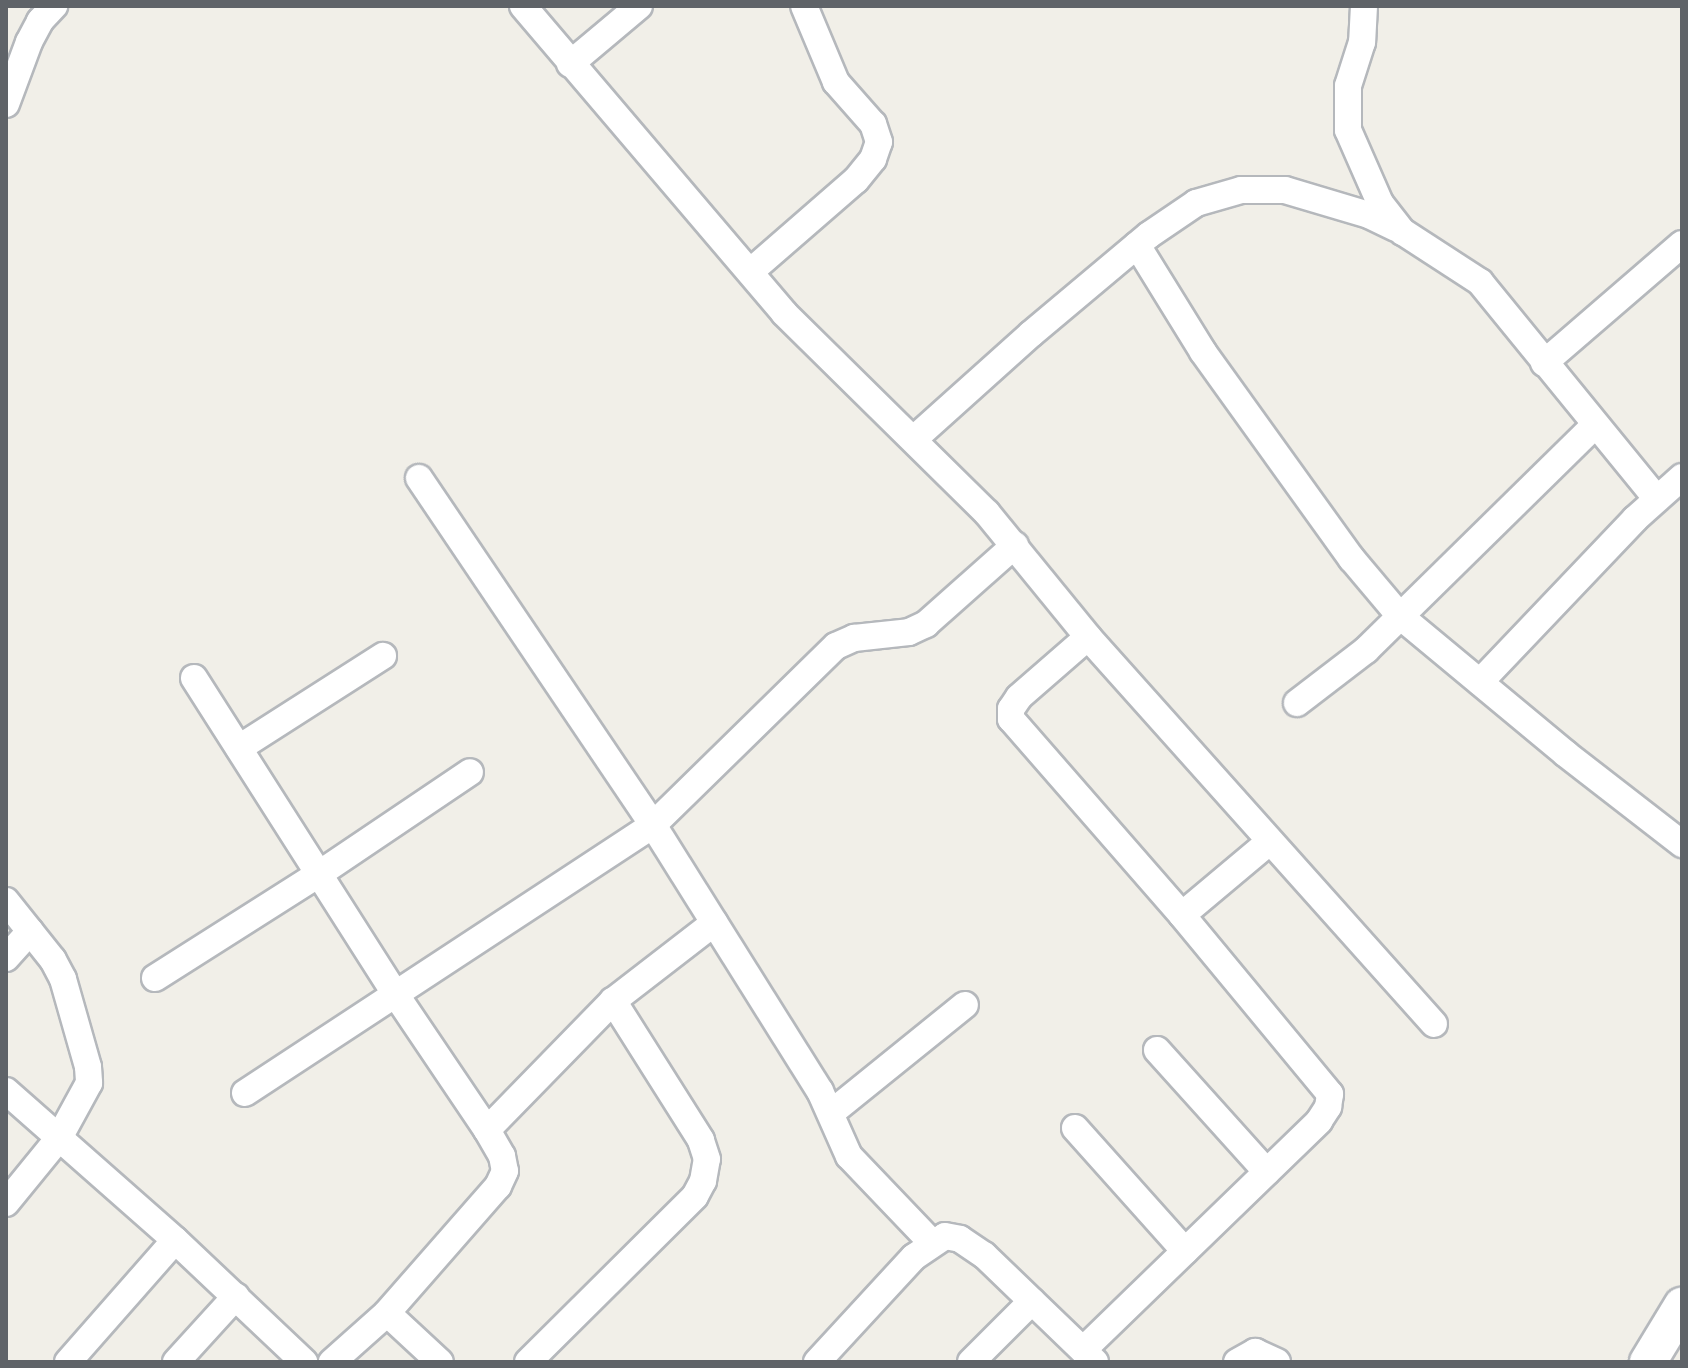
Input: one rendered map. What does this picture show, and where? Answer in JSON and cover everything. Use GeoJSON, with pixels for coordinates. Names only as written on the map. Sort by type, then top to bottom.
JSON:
{"type":"FeatureCollection","features":[{"type":"Feature","properties":{"kind":"street"},"geometry":{"type":"LineString","coordinates":[[6,104],[34,31],[54,6]]}},
{"type":"Feature","properties":{"kind":"street"},"geometry":{"type":"LineString","coordinates":[[523,6],[831,363],[914,439],[1015,545],[1088,637],[1434,1024]]}},
{"type":"Feature","properties":{"kind":"street"},"geometry":{"type":"LineString","coordinates":[[570,64],[639,6]]}},
{"type":"Feature","properties":{"kind":"street"},"geometry":{"type":"LineString","coordinates":[[750,272],[856,180],[873,159],[879,142],[873,124],[836,82],[804,6]]}},
{"type":"Feature","properties":{"kind":"street"},"geometry":{"type":"LineString","coordinates":[[1364,6],[1362,42],[1348,86],[1348,130],[1380,203],[1403,232]]}},
{"type":"Feature","properties":{"kind":"street"},"geometry":{"type":"LineString","coordinates":[[914,439],[1137,245],[1196,203],[1241,190],[1285,190],[1369,215],[1403,232],[1480,282],[1656,498]]}},
{"type":"Feature","properties":{"kind":"street"},"geometry":{"type":"LineString","coordinates":[[1544,363],[1682,244]]}},
{"type":"Feature","properties":{"kind":"street"},"geometry":{"type":"LineString","coordinates":[[1137,245],[1203,352],[1352,559],[1400,616],[1682,844]]}},
{"type":"Feature","properties":{"kind":"street"},"geometry":{"type":"LineString","coordinates":[[1297,703],[1366,650],[1595,425]]}},
{"type":"Feature","properties":{"kind":"street"},"geometry":{"type":"LineString","coordinates":[[1480,682],[1656,498],[1682,477]]}},
{"type":"Feature","properties":{"kind":"street"},"geometry":{"type":"LineString","coordinates":[[419,478],[653,825],[831,1113],[838,1136],[861,1172],[932,1243]]}},
{"type":"Feature","properties":{"kind":"street"},"geometry":{"type":"LineString","coordinates":[[245,1093],[653,825],[836,646],[854,638],[909,632],[926,624],[1015,545]]}},
{"type":"Feature","properties":{"kind":"street"},"geometry":{"type":"LineString","coordinates":[[817,1362],[914,1257],[945,1236],[960,1239],[984,1255],[1089,1356],[1185,1251],[1319,1121],[1328,1107],[1330,1094],[1182,915],[1011,719],[1011,709],[1019,697],[1088,637]]}},
{"type":"Feature","properties":{"kind":"street"},"geometry":{"type":"LineString","coordinates":[[239,748],[383,656]]}},
{"type":"Feature","properties":{"kind":"street"},"geometry":{"type":"LineString","coordinates":[[194,678],[502,1156],[505,1171],[498,1186],[387,1313],[332,1362]]}},
{"type":"Feature","properties":{"kind":"street"},"geometry":{"type":"LineString","coordinates":[[155,978],[319,874],[470,772]]}},
{"type":"Feature","properties":{"kind":"street"},"geometry":{"type":"LineString","coordinates":[[1182,915],[1269,842]]}},
{"type":"Feature","properties":{"kind":"street"},"geometry":{"type":"LineString","coordinates":[[6,901],[63,979],[88,1067],[89,1083],[85,1096],[59,1138],[6,1203]]}},
{"type":"Feature","properties":{"kind":"street"},"geometry":{"type":"LineString","coordinates":[[487,1130],[613,1001],[714,923]]}},
{"type":"Feature","properties":{"kind":"street"},"geometry":{"type":"LineString","coordinates":[[6,958],[30,931]]}},
{"type":"Feature","properties":{"kind":"street"},"geometry":{"type":"LineString","coordinates":[[528,1362],[695,1196],[703,1181],[707,1159],[701,1140],[613,1001]]}},
{"type":"Feature","properties":{"kind":"street"},"geometry":{"type":"LineString","coordinates":[[831,1113],[965,1005]]}},
{"type":"Feature","properties":{"kind":"street"},"geometry":{"type":"LineString","coordinates":[[1157,1050],[1267,1172]]}},
{"type":"Feature","properties":{"kind":"street"},"geometry":{"type":"LineString","coordinates":[[6,1091],[175,1240],[304,1362]]}},
{"type":"Feature","properties":{"kind":"street"},"geometry":{"type":"LineString","coordinates":[[1075,1128],[1185,1251]]}},
{"type":"Feature","properties":{"kind":"street"},"geometry":{"type":"LineString","coordinates":[[68,1362],[175,1240]]}},
{"type":"Feature","properties":{"kind":"street"},"geometry":{"type":"LineString","coordinates":[[176,1362],[236,1296]]}},
{"type":"Feature","properties":{"kind":"street"},"geometry":{"type":"LineString","coordinates":[[971,1362],[1032,1301]]}},
{"type":"Feature","properties":{"kind":"street"},"geometry":{"type":"LineString","coordinates":[[1648,1362],[1682,1306]]}},
{"type":"Feature","properties":{"kind":"street"},"geometry":{"type":"LineString","coordinates":[[387,1313],[440,1362]]}},
{"type":"Feature","properties":{"kind":"street"},"geometry":{"type":"LineString","coordinates":[[1237,1362],[1255,1352],[1277,1362]]}}]}
